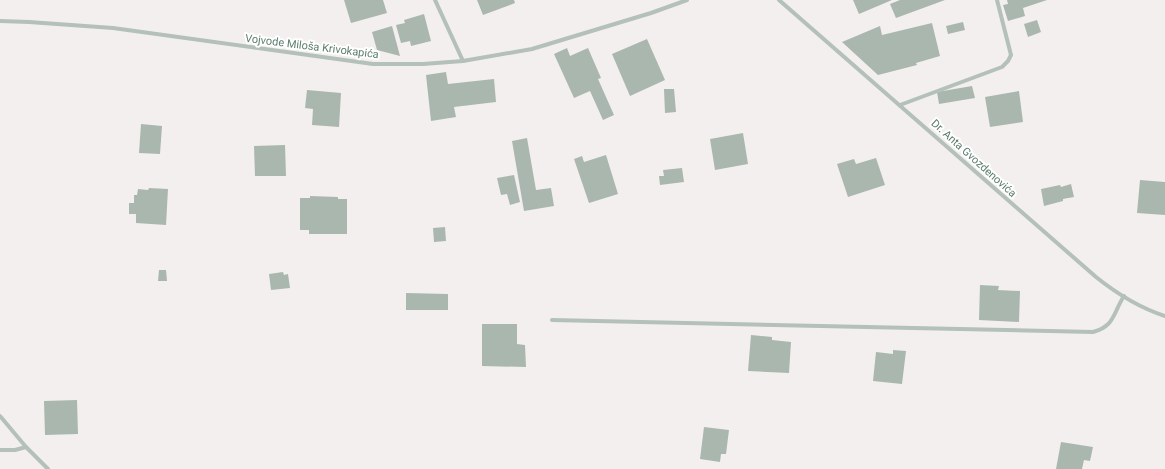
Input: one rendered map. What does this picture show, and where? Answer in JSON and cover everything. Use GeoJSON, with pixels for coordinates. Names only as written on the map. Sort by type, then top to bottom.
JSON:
{"type":"FeatureCollection","features":[{"type":"Feature","properties":{"kind":"street"},"geometry":{"type":"LineString","coordinates":[[435,0],[462,61]]}},
{"type":"Feature","properties":{"kind":"street","name":"Vojvode Miloša Krivokapića"},"geometry":{"type":"LineString","coordinates":[[0,21],[113,28],[373,64],[423,64],[462,61],[532,49],[651,14],[687,0]]}},
{"type":"Feature","properties":{"kind":"street","name":"Dr. Anta Gvozdenovića"},"geometry":{"type":"LineString","coordinates":[[779,0],[1090,272],[1109,287],[1124,296],[1149,310],[1165,316]]}},
{"type":"Feature","properties":{"kind":"street"},"geometry":{"type":"LineString","coordinates":[[900,105],[1002,67],[1008,62],[1011,55],[997,0]]}},
{"type":"Feature","properties":{"kind":"street"},"geometry":{"type":"LineString","coordinates":[[552,320],[1093,332],[1101,330],[1109,324],[1124,296]]}},
{"type":"Feature","properties":{"kind":"street"},"geometry":{"type":"LineString","coordinates":[[0,416],[26,447],[48,469]]}},
{"type":"Feature","properties":{"kind":"street"},"geometry":{"type":"LineString","coordinates":[[0,450],[15,450],[26,447]]}},
{"type":"Feature","properties":{"kind":"building"},"geometry":{"type":"Polygon","coordinates":[[[344,0],[383,0],[387,13],[351,23],[344,0]]]}},
{"type":"Feature","properties":{"kind":"building"},"geometry":{"type":"Polygon","coordinates":[[[477,0],[514,0],[515,3],[483,15],[477,0]]]}},
{"type":"Feature","properties":{"kind":"building"},"geometry":{"type":"Polygon","coordinates":[[[853,0],[892,0],[859,14],[853,0]]]}},
{"type":"Feature","properties":{"kind":"building"},"geometry":{"type":"Polygon","coordinates":[[[900,0],[945,0],[896,18],[890,4],[900,0]]]}},
{"type":"Feature","properties":{"kind":"building"},"geometry":{"type":"Polygon","coordinates":[[[1007,0],[1047,0],[1023,8],[1025,16],[1008,21],[1003,5],[1008,4],[1007,0]]]}},
{"type":"Feature","properties":{"kind":"building"},"geometry":{"type":"Polygon","coordinates":[[[424,14],[431,41],[411,46],[410,41],[401,43],[396,25],[405,23],[404,20],[424,14]]]}},
{"type":"Feature","properties":{"kind":"building"},"geometry":{"type":"Polygon","coordinates":[[[1037,20],[1041,32],[1028,37],[1024,24],[1037,20]]]}},
{"type":"Feature","properties":{"kind":"building"},"geometry":{"type":"Polygon","coordinates":[[[963,22],[965,30],[948,34],[946,26],[963,22]]]}},
{"type":"Feature","properties":{"kind":"building"},"geometry":{"type":"Polygon","coordinates":[[[932,23],[940,56],[916,63],[917,65],[878,75],[842,42],[880,26],[882,35],[932,23]]]}},
{"type":"Feature","properties":{"kind":"building"},"geometry":{"type":"Polygon","coordinates":[[[392,26],[400,56],[377,50],[372,32],[392,26]]]}},
{"type":"Feature","properties":{"kind":"building"},"geometry":{"type":"Polygon","coordinates":[[[647,39],[665,80],[630,96],[612,54],[647,39]]]}},
{"type":"Feature","properties":{"kind":"building"},"geometry":{"type":"Polygon","coordinates":[[[567,48],[570,56],[588,48],[601,78],[598,79],[614,115],[603,120],[590,91],[574,98],[554,54],[567,48]]]}},
{"type":"Feature","properties":{"kind":"building"},"geometry":{"type":"Polygon","coordinates":[[[446,72],[448,84],[494,79],[496,102],[454,107],[456,117],[431,121],[426,75],[446,72]]]}},
{"type":"Feature","properties":{"kind":"building"},"geometry":{"type":"Polygon","coordinates":[[[972,86],[975,98],[939,104],[937,92],[972,86]]]}},
{"type":"Feature","properties":{"kind":"building"},"geometry":{"type":"Polygon","coordinates":[[[664,89],[674,89],[676,112],[665,113],[664,89]]]}},
{"type":"Feature","properties":{"kind":"building"},"geometry":{"type":"Polygon","coordinates":[[[307,90],[341,93],[339,127],[312,125],[313,109],[305,108],[307,90]]]}},
{"type":"Feature","properties":{"kind":"building"},"geometry":{"type":"Polygon","coordinates":[[[1019,91],[1023,122],[990,127],[985,97],[1019,91]]]}},
{"type":"Feature","properties":{"kind":"building"},"geometry":{"type":"Polygon","coordinates":[[[141,124],[162,126],[160,154],[139,153],[141,124]]]}},
{"type":"Feature","properties":{"kind":"building"},"geometry":{"type":"Polygon","coordinates":[[[743,133],[748,164],[715,170],[710,139],[743,133]]]}},
{"type":"Feature","properties":{"kind":"building"},"geometry":{"type":"Polygon","coordinates":[[[527,138],[536,190],[551,188],[554,206],[524,211],[512,141],[527,138]]]}},
{"type":"Feature","properties":{"kind":"building"},"geometry":{"type":"Polygon","coordinates":[[[285,145],[286,176],[255,176],[254,146],[285,145]]]}},
{"type":"Feature","properties":{"kind":"building"},"geometry":{"type":"Polygon","coordinates":[[[606,155],[618,194],[589,203],[574,159],[582,156],[584,162],[606,155]]]}},
{"type":"Feature","properties":{"kind":"building"},"geometry":{"type":"Polygon","coordinates":[[[876,158],[885,185],[848,197],[837,164],[854,159],[856,164],[876,158]]]}},
{"type":"Feature","properties":{"kind":"building"},"geometry":{"type":"Polygon","coordinates":[[[682,168],[684,182],[660,185],[659,176],[664,176],[663,170],[682,168]]]}},
{"type":"Feature","properties":{"kind":"building"},"geometry":{"type":"Polygon","coordinates":[[[514,175],[520,202],[510,205],[507,194],[501,195],[497,178],[514,175]]]}},
{"type":"Feature","properties":{"kind":"building"},"geometry":{"type":"Polygon","coordinates":[[[1140,180],[1165,182],[1165,215],[1137,213],[1140,180]]]}},
{"type":"Feature","properties":{"kind":"building"},"geometry":{"type":"Polygon","coordinates":[[[1071,184],[1074,197],[1063,199],[1063,201],[1044,206],[1041,189],[1060,185],[1061,187],[1071,184]]]}},
{"type":"Feature","properties":{"kind":"building"},"geometry":{"type":"Polygon","coordinates":[[[149,188],[168,189],[166,225],[136,223],[136,214],[129,214],[129,203],[134,203],[134,195],[137,195],[138,189],[148,190],[149,188]]]}},
{"type":"Feature","properties":{"kind":"building"},"geometry":{"type":"Polygon","coordinates":[[[310,196],[338,197],[338,199],[347,199],[347,234],[309,234],[309,230],[300,230],[300,198],[310,198],[310,196]]]}},
{"type":"Feature","properties":{"kind":"building"},"geometry":{"type":"Polygon","coordinates":[[[445,227],[446,241],[434,242],[433,228],[445,227]]]}},
{"type":"Feature","properties":{"kind":"building"},"geometry":{"type":"Polygon","coordinates":[[[159,270],[166,270],[167,281],[158,281],[159,270]]]}},
{"type":"Feature","properties":{"kind":"building"},"geometry":{"type":"Polygon","coordinates":[[[283,272],[284,275],[288,274],[290,288],[271,290],[269,274],[283,272]]]}},
{"type":"Feature","properties":{"kind":"building"},"geometry":{"type":"Polygon","coordinates":[[[980,285],[999,286],[998,290],[1020,291],[1019,322],[979,320],[980,285]]]}},
{"type":"Feature","properties":{"kind":"building"},"geometry":{"type":"Polygon","coordinates":[[[406,293],[448,294],[448,310],[406,310],[406,293]]]}},
{"type":"Feature","properties":{"kind":"building"},"geometry":{"type":"Polygon","coordinates":[[[482,324],[517,324],[517,344],[525,345],[526,367],[482,366],[482,324]]]}},
{"type":"Feature","properties":{"kind":"building"},"geometry":{"type":"Polygon","coordinates":[[[751,335],[772,337],[772,340],[791,342],[789,373],[748,371],[751,335]]]}},
{"type":"Feature","properties":{"kind":"building"},"geometry":{"type":"Polygon","coordinates":[[[893,350],[906,351],[902,384],[873,381],[876,352],[893,354],[893,350]]]}},
{"type":"Feature","properties":{"kind":"building"},"geometry":{"type":"Polygon","coordinates":[[[77,400],[78,434],[45,435],[44,401],[77,400]]]}},
{"type":"Feature","properties":{"kind":"building"},"geometry":{"type":"Polygon","coordinates":[[[704,427],[729,430],[726,454],[721,454],[720,462],[700,459],[704,427]]]}},
{"type":"Feature","properties":{"kind":"building"},"geometry":{"type":"Polygon","coordinates":[[[1061,442],[1093,447],[1090,461],[1084,460],[1082,469],[1056,469],[1061,442]]]}}]}
